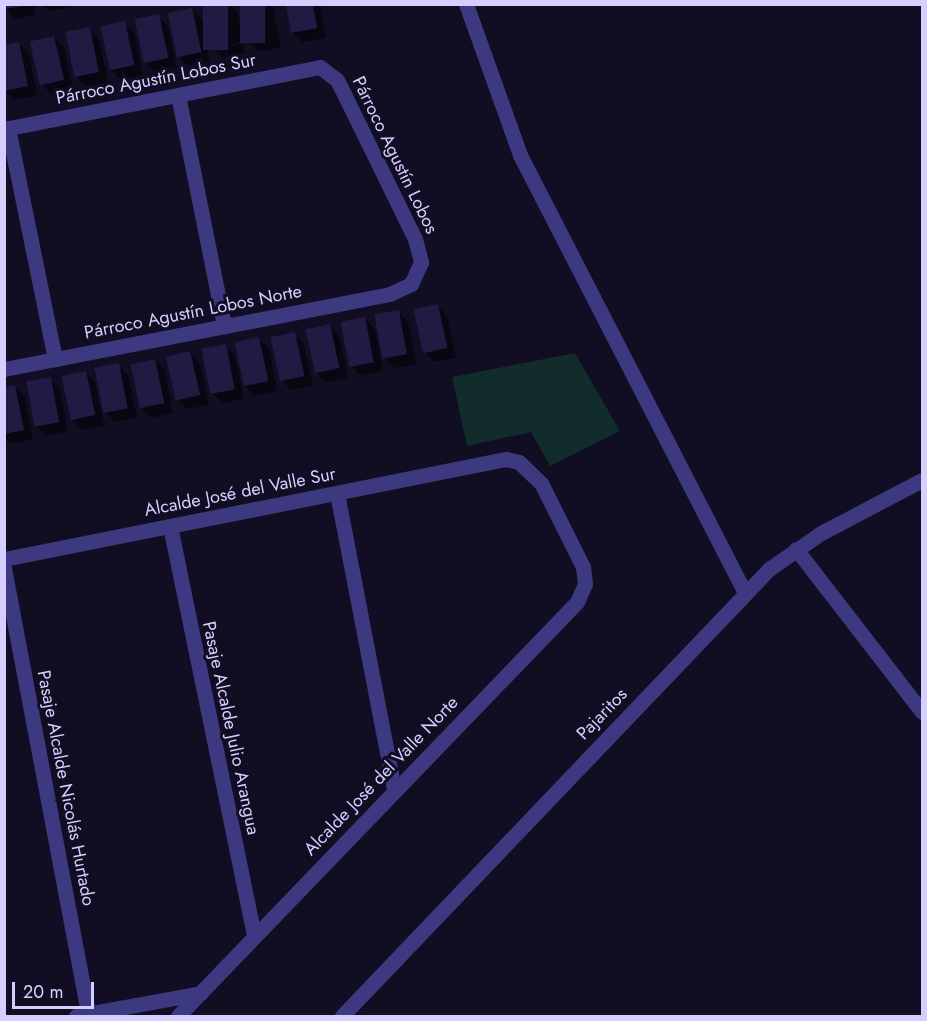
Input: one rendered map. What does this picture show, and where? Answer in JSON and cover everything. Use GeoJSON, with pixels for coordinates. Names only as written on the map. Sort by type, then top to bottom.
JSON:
{"type":"FeatureCollection","features":[{"type":"Feature","properties":{"kind":"street"},"geometry":{"type":"LineString","coordinates":[[466,4],[520,155],[744,593]]}},
{"type":"Feature","properties":{"kind":"street","name":"Párroco Agustín Lobos Sur"},"geometry":{"type":"LineString","coordinates":[[6,129],[314,66]]}},
{"type":"Feature","properties":{"kind":"street","name":"Párroco Agustín Lobos"},"geometry":{"type":"LineString","coordinates":[[314,66],[326,69],[337,81],[420,250],[421,262],[411,284],[390,294]]}},
{"type":"Feature","properties":{"kind":"street"},"geometry":{"type":"LineString","coordinates":[[178,95],[224,326]]}},
{"type":"Feature","properties":{"kind":"street"},"geometry":{"type":"LineString","coordinates":[[6,129],[55,359]]}},
{"type":"Feature","properties":{"kind":"street","name":"Párroco Agustín Lobos Norte"},"geometry":{"type":"LineString","coordinates":[[4,369],[390,294]]}},
{"type":"Feature","properties":{"kind":"street","name":"Alcalde José del Valle Sur"},"geometry":{"type":"LineString","coordinates":[[4,559],[484,463],[513,460],[534,474],[548,492],[583,567],[585,584]]}},
{"type":"Feature","properties":{"kind":"street","name":"Pajaritos"},"geometry":{"type":"LineString","coordinates":[[342,1017],[744,593],[796,549],[922,480]]}},
{"type":"Feature","properties":{"kind":"street"},"geometry":{"type":"LineString","coordinates":[[337,493],[394,790]]}},
{"type":"Feature","properties":{"kind":"street","name":"Pasaje Alcalde Julio Arangua"},"geometry":{"type":"LineString","coordinates":[[170,526],[254,937]]}},
{"type":"Feature","properties":{"kind":"street"},"geometry":{"type":"LineString","coordinates":[[796,549],[922,712]]}},
{"type":"Feature","properties":{"kind":"street","name":"Pasaje Alcalde Nicolás Hurtado"},"geometry":{"type":"LineString","coordinates":[[4,568],[82,1015]]}},
{"type":"Feature","properties":{"kind":"street","name":"Alcalde José del Valle Norte"},"geometry":{"type":"LineString","coordinates":[[178,1017],[577,602],[585,584]]}},
{"type":"Feature","properties":{"kind":"street"},"geometry":{"type":"LineString","coordinates":[[82,1015],[201,993]]}},
{"type":"Feature","properties":{"kind":"green space"},"geometry":{"type":"Polygon","coordinates":[[[575,353],[620,431],[550,466],[531,432],[467,446],[452,377],[575,353]]]}},
{"type":"Feature","properties":{"kind":"building"},"geometry":{"type":"Polygon","coordinates":[[[4,4],[24,4],[24,6],[4,9],[4,4]]]}},
{"type":"Feature","properties":{"kind":"building"},"geometry":{"type":"Polygon","coordinates":[[[203,4],[228,4],[228,50],[203,50],[203,4]]]}},
{"type":"Feature","properties":{"kind":"building"},"geometry":{"type":"Polygon","coordinates":[[[240,4],[265,4],[265,43],[240,43],[240,4]]]}},
{"type":"Feature","properties":{"kind":"building"},"geometry":{"type":"Polygon","coordinates":[[[286,4],[313,4],[317,28],[291,33],[286,4]]]}},
{"type":"Feature","properties":{"kind":"building"},"geometry":{"type":"Polygon","coordinates":[[[192,8],[201,52],[177,57],[168,13],[192,8]]]}},
{"type":"Feature","properties":{"kind":"building"},"geometry":{"type":"Polygon","coordinates":[[[159,14],[168,58],[144,63],[135,19],[159,14]]]}},
{"type":"Feature","properties":{"kind":"building"},"geometry":{"type":"Polygon","coordinates":[[[125,21],[134,65],[110,70],[101,26],[125,21]]]}},
{"type":"Feature","properties":{"kind":"building"},"geometry":{"type":"Polygon","coordinates":[[[90,27],[99,72],[74,77],[65,32],[90,27]]]}},
{"type":"Feature","properties":{"kind":"building"},"geometry":{"type":"Polygon","coordinates":[[[54,36],[64,80],[40,85],[30,42],[54,36]]]}},
{"type":"Feature","properties":{"kind":"building"},"geometry":{"type":"Polygon","coordinates":[[[19,42],[28,86],[4,91],[4,45],[19,42]]]}},
{"type":"Feature","properties":{"kind":"building"},"geometry":{"type":"Polygon","coordinates":[[[438,304],[447,348],[423,353],[414,309],[438,304]]]}},
{"type":"Feature","properties":{"kind":"building"},"geometry":{"type":"Polygon","coordinates":[[[399,310],[407,354],[382,359],[374,314],[399,310]]]}},
{"type":"Feature","properties":{"kind":"building"},"geometry":{"type":"Polygon","coordinates":[[[365,317],[374,362],[349,367],[340,322],[365,317]]]}},
{"type":"Feature","properties":{"kind":"building"},"geometry":{"type":"Polygon","coordinates":[[[330,324],[339,368],[315,373],[306,329],[330,324]]]}},
{"type":"Feature","properties":{"kind":"building"},"geometry":{"type":"Polygon","coordinates":[[[295,332],[304,376],[280,381],[271,337],[295,332]]]}},
{"type":"Feature","properties":{"kind":"building"},"geometry":{"type":"Polygon","coordinates":[[[259,337],[268,381],[244,386],[235,342],[259,337]]]}},
{"type":"Feature","properties":{"kind":"building"},"geometry":{"type":"Polygon","coordinates":[[[226,344],[235,389],[210,394],[201,349],[226,344]]]}},
{"type":"Feature","properties":{"kind":"building"},"geometry":{"type":"Polygon","coordinates":[[[190,351],[200,395],[176,400],[166,357],[190,351]]]}},
{"type":"Feature","properties":{"kind":"building"},"geometry":{"type":"Polygon","coordinates":[[[155,359],[164,403],[140,408],[131,364],[155,359]]]}},
{"type":"Feature","properties":{"kind":"building"},"geometry":{"type":"Polygon","coordinates":[[[119,363],[128,408],[103,413],[94,368],[119,363]]]}},
{"type":"Feature","properties":{"kind":"building"},"geometry":{"type":"Polygon","coordinates":[[[86,371],[95,415],[71,420],[62,376],[86,371]]]}},
{"type":"Feature","properties":{"kind":"building"},"geometry":{"type":"Polygon","coordinates":[[[51,377],[59,422],[34,427],[26,381],[51,377]]]}},
{"type":"Feature","properties":{"kind":"building"},"geometry":{"type":"Polygon","coordinates":[[[15,385],[24,430],[4,434],[4,388],[15,385]]]}}]}
